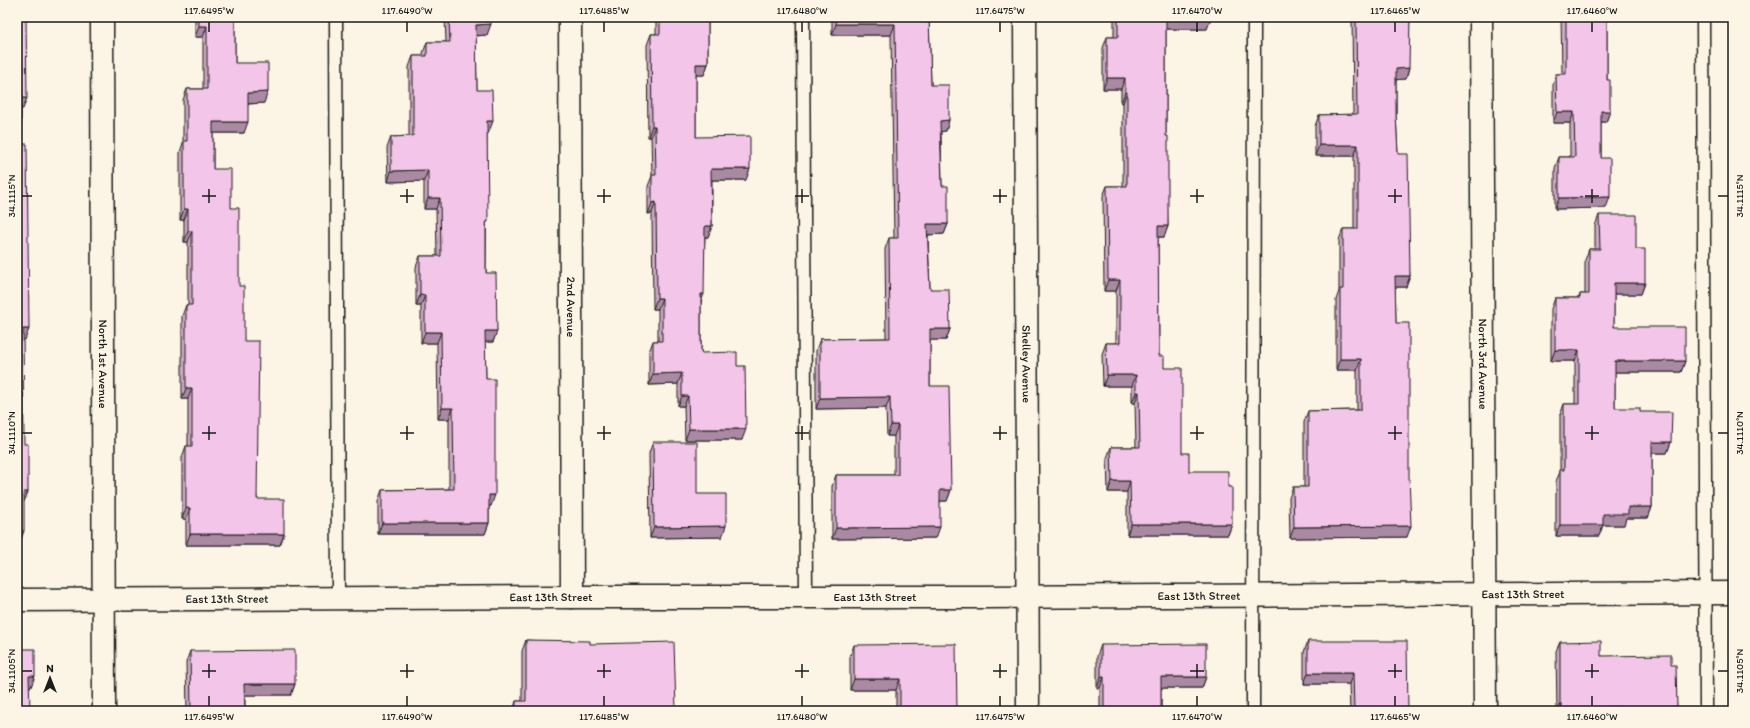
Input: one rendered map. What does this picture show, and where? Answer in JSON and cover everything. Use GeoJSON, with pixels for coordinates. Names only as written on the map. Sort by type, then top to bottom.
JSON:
{"type":"FeatureCollection","features":[{"type":"Feature","properties":{"kind":"street","name":"North 1st Avenue"},"geometry":{"type":"LineString","coordinates":[[102,17],[104,711]]}},
{"type":"Feature","properties":{"kind":"street","name":"2nd Avenue"},"geometry":{"type":"LineString","coordinates":[[570,17],[572,597]]}},
{"type":"Feature","properties":{"kind":"street","name":"Shelley Avenue"},"geometry":{"type":"LineString","coordinates":[[1025,17],[1028,711]]}},
{"type":"Feature","properties":{"kind":"street","name":"North 3rd Avenue"},"geometry":{"type":"LineString","coordinates":[[1481,17],[1485,711]]}},
{"type":"Feature","properties":{"kind":"street","name":"East 13th Street"},"geometry":{"type":"LineString","coordinates":[[17,600],[572,597],[806,598],[1733,593]]}},
{"type":"Feature","properties":{"kind":"lane"},"geometry":{"type":"LineString","coordinates":[[336,17],[338,599]]}},
{"type":"Feature","properties":{"kind":"lane"},"geometry":{"type":"LineString","coordinates":[[803,17],[806,598]]}},
{"type":"Feature","properties":{"kind":"lane"},"geometry":{"type":"LineString","coordinates":[[1253,711],[1254,17]]}},
{"type":"Feature","properties":{"kind":"lane"},"geometry":{"type":"LineString","coordinates":[[1703,17],[1706,711]]}},
{"type":"Feature","properties":{"kind":"building"},"geometry":{"type":"Polygon","coordinates":[[[17,17],[26,17],[27,98],[21,98],[21,144],[27,144],[29,329],[23,329],[24,444],[28,444],[28,492],[24,492],[24,531],[17,531],[17,17]]]}},
{"type":"Feature","properties":{"kind":"building"},"geometry":{"type":"Polygon","coordinates":[[[199,17],[235,17],[235,63],[268,63],[268,92],[248,93],[248,122],[213,122],[213,169],[231,169],[231,208],[239,208],[239,286],[244,286],[244,341],[259,341],[257,499],[284,499],[284,534],[190,534],[190,508],[186,508],[186,446],[192,446],[192,388],[186,388],[186,305],[192,305],[192,231],[188,231],[188,209],[184,209],[184,141],[187,141],[187,89],[207,89],[207,26],[199,26],[199,17]]]}},
{"type":"Feature","properties":{"kind":"building"},"geometry":{"type":"Polygon","coordinates":[[[449,17],[491,17],[491,24],[476,25],[477,90],[492,90],[493,121],[487,121],[488,222],[486,222],[486,273],[496,273],[497,331],[485,331],[486,379],[495,379],[495,495],[489,495],[489,523],[382,523],[382,490],[454,489],[453,408],[442,408],[441,332],[425,332],[425,295],[420,295],[420,256],[441,256],[440,198],[428,198],[428,170],[391,171],[391,137],[413,136],[413,56],[427,56],[427,42],[450,42],[449,17]]]}},
{"type":"Feature","properties":{"kind":"building"},"geometry":{"type":"Polygon","coordinates":[[[660,17],[708,17],[708,64],[696,64],[696,137],[750,136],[750,169],[711,169],[712,226],[705,226],[704,294],[701,294],[701,353],[737,352],[737,366],[745,366],[746,429],[689,429],[688,396],[682,396],[682,373],[653,374],[653,341],[662,341],[662,298],[657,298],[656,202],[652,203],[652,175],[656,175],[655,126],[652,126],[651,34],[660,34],[660,17]]]}},
{"type":"Feature","properties":{"kind":"building"},"geometry":{"type":"Polygon","coordinates":[[[836,17],[929,17],[931,85],[949,85],[949,120],[940,121],[942,186],[948,186],[948,224],[927,224],[930,289],[949,289],[950,329],[930,329],[930,386],[949,386],[951,490],[940,490],[940,527],[836,528],[836,475],[898,475],[898,425],[891,425],[890,397],[820,398],[820,339],[890,338],[889,238],[898,238],[895,24],[836,24],[836,17]]]}},
{"type":"Feature","properties":{"kind":"building"},"geometry":{"type":"Polygon","coordinates":[[[1118,17],[1211,17],[1166,18],[1168,226],[1158,226],[1159,356],[1164,356],[1164,368],[1182,368],[1182,453],[1189,453],[1189,471],[1228,471],[1228,487],[1232,487],[1232,524],[1131,524],[1130,481],[1112,481],[1111,447],[1140,447],[1139,392],[1136,392],[1136,375],[1107,375],[1106,343],[1120,343],[1120,280],[1108,280],[1107,186],[1127,186],[1127,92],[1125,92],[1125,78],[1107,78],[1107,37],[1118,37],[1118,17]]]}},
{"type":"Feature","properties":{"kind":"building"},"geometry":{"type":"Polygon","coordinates":[[[1356,17],[1410,17],[1409,68],[1396,69],[1396,114],[1398,154],[1408,154],[1410,276],[1395,276],[1396,323],[1409,323],[1409,475],[1411,526],[1294,527],[1293,487],[1308,487],[1308,411],[1361,410],[1361,359],[1340,359],[1340,289],[1343,289],[1343,229],[1358,229],[1358,145],[1319,145],[1319,115],[1357,114],[1356,17]]]}},
{"type":"Feature","properties":{"kind":"building"},"geometry":{"type":"Polygon","coordinates":[[[1566,17],[1607,17],[1607,80],[1610,80],[1610,111],[1601,111],[1601,158],[1610,158],[1610,197],[1559,198],[1559,157],[1575,157],[1574,112],[1557,112],[1556,74],[1566,74],[1566,17]]]}},
{"type":"Feature","properties":{"kind":"building"},"geometry":{"type":"Polygon","coordinates":[[[1599,215],[1636,215],[1636,249],[1645,249],[1645,283],[1614,283],[1614,327],[1685,327],[1685,361],[1615,361],[1615,408],[1640,408],[1640,412],[1672,412],[1671,442],[1652,442],[1652,507],[1628,507],[1628,514],[1603,514],[1603,525],[1560,525],[1560,470],[1564,470],[1564,404],[1579,404],[1579,350],[1555,350],[1555,298],[1580,298],[1580,294],[1589,294],[1589,249],[1600,249],[1599,215]]]}},
{"type":"Feature","properties":{"kind":"building"},"geometry":{"type":"Polygon","coordinates":[[[653,442],[697,442],[697,494],[726,494],[726,526],[654,527],[653,442]]]}},
{"type":"Feature","properties":{"kind":"building"},"geometry":{"type":"Polygon","coordinates":[[[526,640],[590,641],[590,644],[674,642],[676,710],[516,711],[516,701],[526,701],[526,640]]]}},
{"type":"Feature","properties":{"kind":"building"},"geometry":{"type":"Polygon","coordinates":[[[1308,641],[1407,641],[1408,711],[1354,711],[1353,673],[1308,673],[1308,641]]]}},
{"type":"Feature","properties":{"kind":"building"},"geometry":{"type":"Polygon","coordinates":[[[1601,641],[1601,656],[1671,655],[1671,665],[1676,665],[1677,707],[1604,707],[1604,711],[1562,711],[1562,704],[1560,704],[1560,642],[1601,641]]]}},
{"type":"Feature","properties":{"kind":"building"},"geometry":{"type":"Polygon","coordinates":[[[956,644],[957,711],[900,711],[900,679],[854,679],[854,645],[956,644]]]}},
{"type":"Feature","properties":{"kind":"building"},"geometry":{"type":"Polygon","coordinates":[[[1206,644],[1206,677],[1161,677],[1161,711],[1104,711],[1104,677],[1101,677],[1101,645],[1206,644]]]}},
{"type":"Feature","properties":{"kind":"building"},"geometry":{"type":"Polygon","coordinates":[[[17,649],[35,649],[35,676],[29,676],[30,711],[17,711],[17,649]]]}},
{"type":"Feature","properties":{"kind":"building"},"geometry":{"type":"Polygon","coordinates":[[[295,650],[295,684],[244,684],[245,711],[191,711],[190,651],[295,650]]]}}]}
